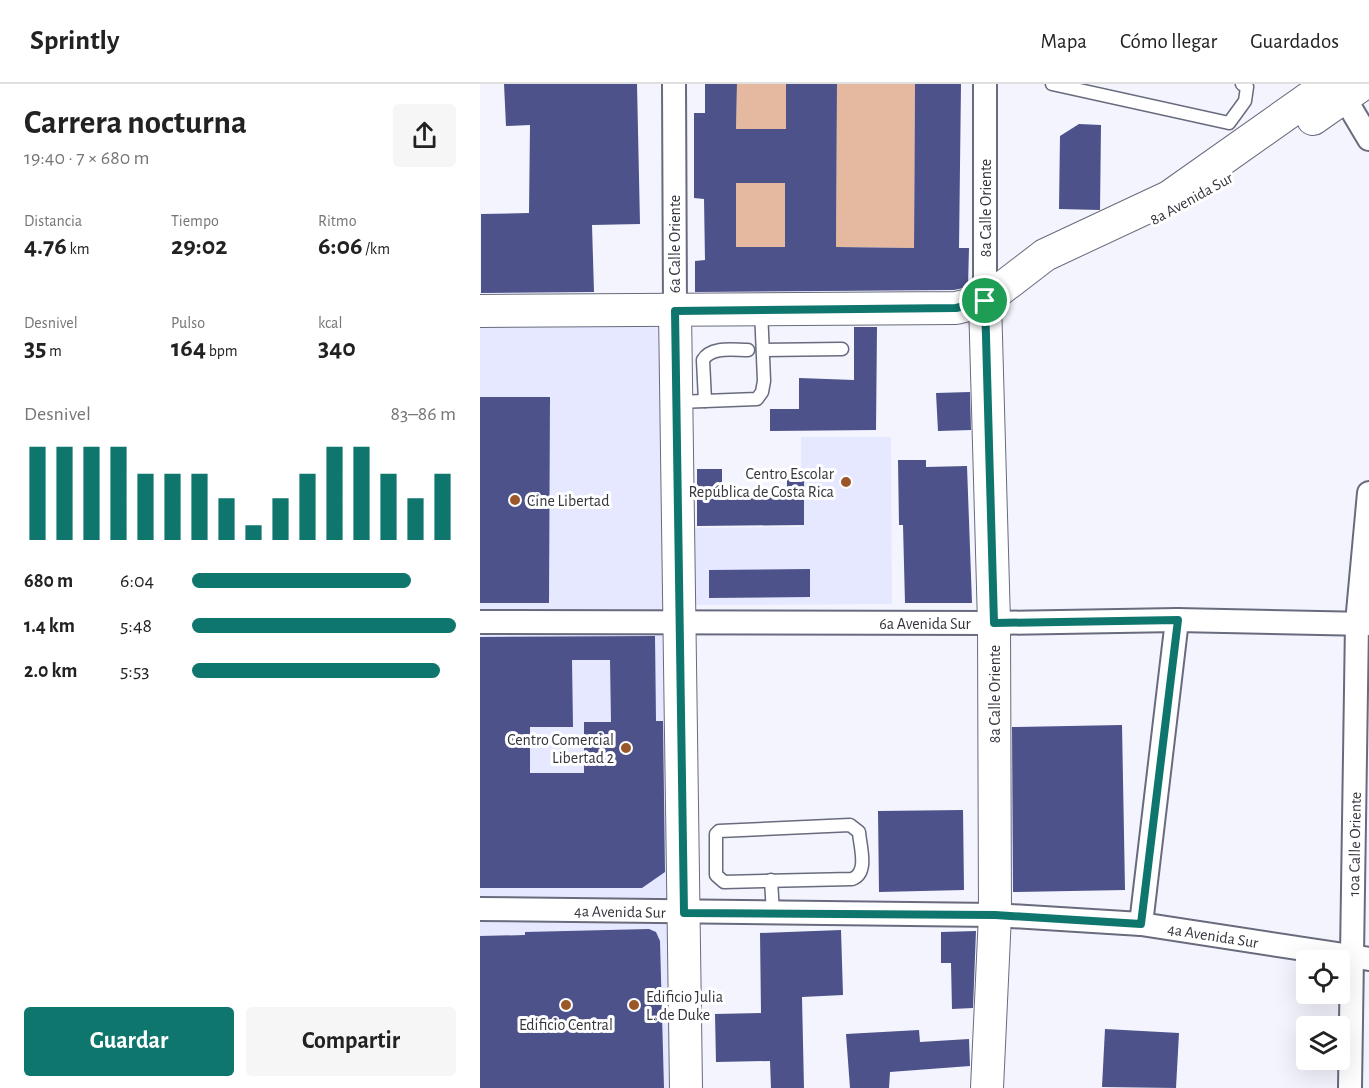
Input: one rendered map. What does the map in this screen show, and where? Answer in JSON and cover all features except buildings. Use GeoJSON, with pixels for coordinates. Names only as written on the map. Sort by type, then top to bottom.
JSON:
{"type":"FeatureCollection","features":[{"type":"Feature","properties":{"kind":"main road","name":"8a Avenida Sur"},"geometry":{"type":"LineString","coordinates":[[480,311],[956,308],[995,294],[1178,209],[1228,179],[1345,88]]}},
{"type":"Feature","properties":{"kind":"main road","name":"8a Calle Oriente"},"geometry":{"type":"LineString","coordinates":[[987,1088],[995,915],[995,294]]}},
{"type":"Feature","properties":{"kind":"main road","name":"6a Calle Oriente"},"geometry":{"type":"LineString","coordinates":[[675,311],[691,402],[680,623],[699,853],[684,913],[686,1088]]}},
{"type":"Feature","properties":{"kind":"street","name":"6a Calle Oriente"},"geometry":{"type":"LineString","coordinates":[[674,84],[675,311]]}},
{"type":"Feature","properties":{"kind":"street","name":"8a Calle Oriente"},"geometry":{"type":"LineString","coordinates":[[985,84],[995,294]]}},
{"type":"Feature","properties":{"kind":"street"},"geometry":{"type":"LineString","coordinates":[[1345,88],[1369,139]]}},
{"type":"Feature","properties":{"kind":"street","name":"10a Calle Oriente"},"geometry":{"type":"LineString","coordinates":[[1350,1088],[1360,958],[1363,624],[1369,492]]}},
{"type":"Feature","properties":{"kind":"street"},"geometry":{"type":"LineString","coordinates":[[1141,924],[1178,620]]}},
{"type":"Feature","properties":{"kind":"street","name":"6a Avenida Sur"},"geometry":{"type":"LineString","coordinates":[[480,622],[994,623],[1178,620],[1363,624]]}},
{"type":"Feature","properties":{"kind":"street","name":"4a Avenida Sur"},"geometry":{"type":"LineString","coordinates":[[480,909],[995,915],[1141,924],[1360,958]]}},
{"type":"Feature","properties":{"kind":"lane"},"geometry":{"type":"LineString","coordinates":[[1052,84],[1228,123],[1245,101],[1247,87],[1242,84]]}},
{"type":"Feature","properties":{"kind":"lane"},"geometry":{"type":"LineString","coordinates":[[748,350],[711,351],[706,354],[691,402],[757,399],[762,392],[764,381],[761,309]]}},
{"type":"Feature","properties":{"kind":"lane"},"geometry":{"type":"LineString","coordinates":[[763,350],[842,348]]}},
{"type":"Feature","properties":{"kind":"lane"},"geometry":{"type":"LineString","coordinates":[[850,825],[859,832],[863,871],[859,877],[771,880],[724,882],[699,853],[716,834],[724,830],[850,825]]}},
{"type":"Feature","properties":{"kind":"lane"},"geometry":{"type":"LineString","coordinates":[[771,880],[773,913]]}},
{"type":"Feature","properties":{"kind":"shaded area"},"geometry":{"type":"Polygon","coordinates":[[[737,84],[786,84],[786,129],[736,129],[737,84]]]}},
{"type":"Feature","properties":{"kind":"shaded area"},"geometry":{"type":"Polygon","coordinates":[[[837,84],[915,84],[914,248],[836,247],[837,84]]]}},
{"type":"Feature","properties":{"kind":"shaded area"},"geometry":{"type":"Polygon","coordinates":[[[736,183],[785,183],[785,247],[736,247],[736,183]]]}},
{"type":"Feature","properties":{"kind":"shaded area"},"geometry":{"type":"Polygon","coordinates":[[[675,311],[680,1088],[480,1088],[480,312],[675,311]]]}},
{"type":"Feature","properties":{"kind":"shaded area","name":"Centro Escolar República de Costa Rica"},"geometry":{"type":"Polygon","coordinates":[[[801,437],[891,437],[892,604],[693,605],[693,528],[801,527],[801,437]]]}},
{"type":"Feature","properties":{"kind":"place","name":"Centro Escolar República de Costa Rica"},"geometry":{"type":"Point","coordinates":[846,482]}},
{"type":"Feature","properties":{"kind":"place","name":"Cine Libertad"},"geometry":{"type":"Point","coordinates":[515,500]}},
{"type":"Feature","properties":{"kind":"place","name":"Centro Comercial Libertad 2"},"geometry":{"type":"Point","coordinates":[626,748]}},
{"type":"Feature","properties":{"kind":"place","name":"Edificio Central"},"geometry":{"type":"Point","coordinates":[566,1005]}},
{"type":"Feature","properties":{"kind":"place","name":"Edificio Julia L. de Duke"},"geometry":{"type":"Point","coordinates":[634,1005]}},
{"type":"Feature","properties":{"kind":"route"},"geometry":{"type":"LineString","coordinates":[[985,301],[994,623],[1178,620],[1141,924],[995,915],[684,913],[675,311],[956,308],[985,301]]}}]}
